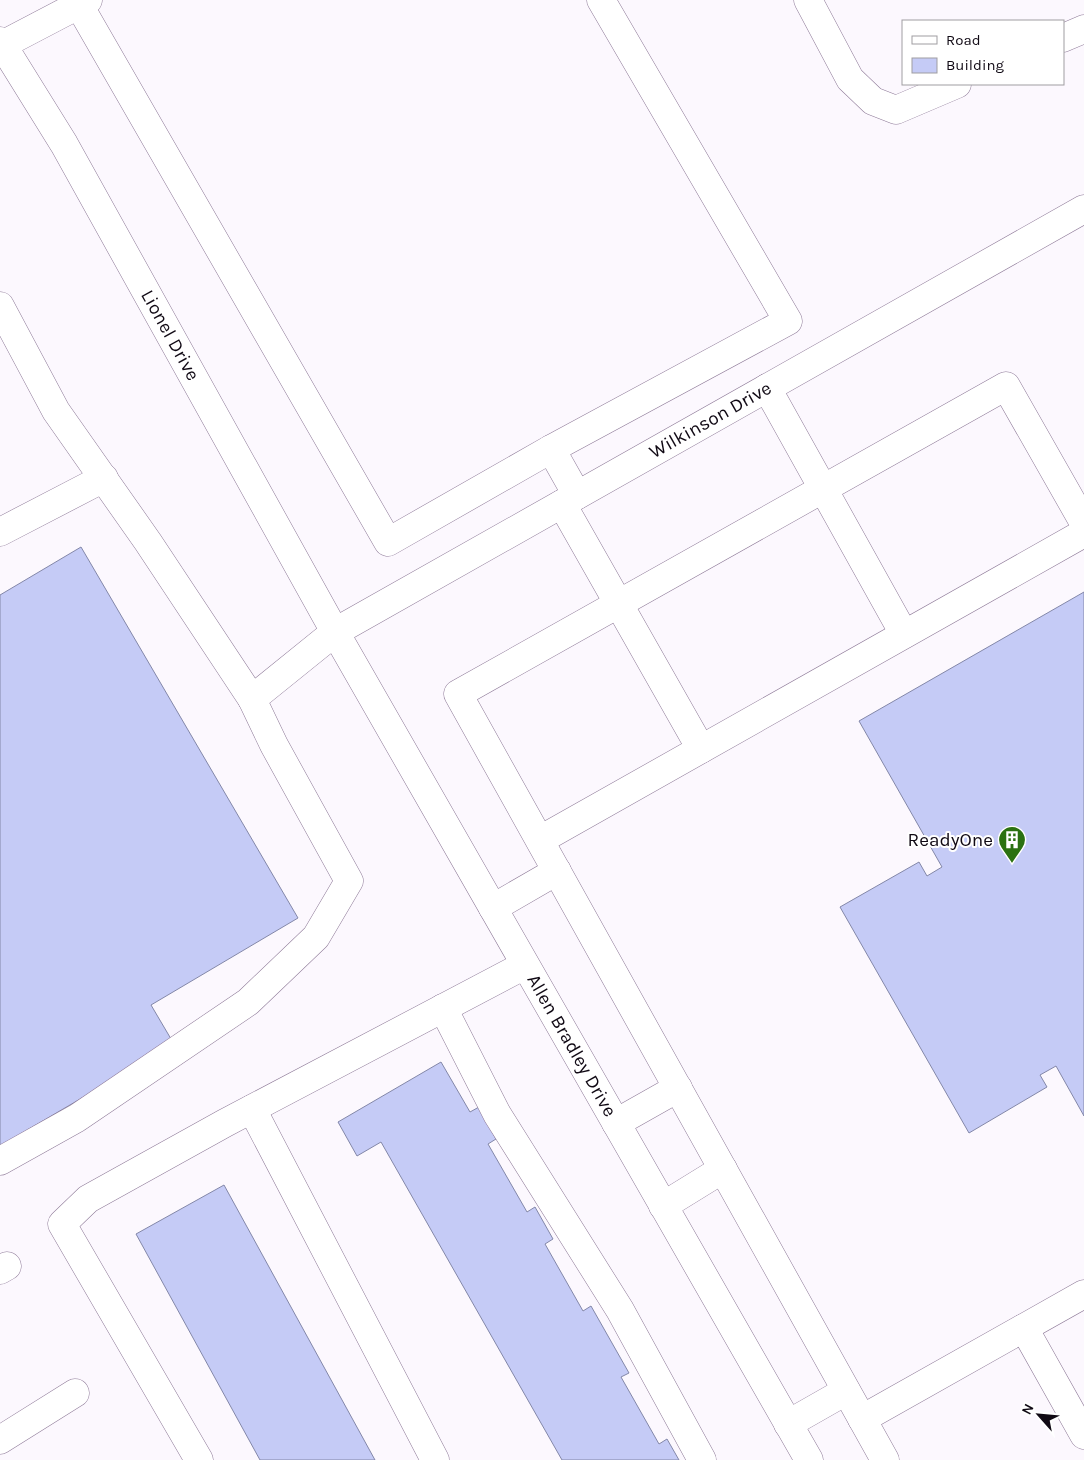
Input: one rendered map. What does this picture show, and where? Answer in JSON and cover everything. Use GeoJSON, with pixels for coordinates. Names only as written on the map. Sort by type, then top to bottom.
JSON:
{"type":"FeatureCollection","features":[{"type":"Feature","properties":{"kind":"street"},"geometry":{"type":"LineString","coordinates":[[1,43],[84,3],[388,542],[551,450],[788,321],[601,0]]}},
{"type":"Feature","properties":{"kind":"street"},"geometry":{"type":"LineString","coordinates":[[808,0],[850,79],[873,101],[896,110],[955,85]]}},
{"type":"Feature","properties":{"kind":"street"},"geometry":{"type":"LineString","coordinates":[[1064,38],[1084,29]]}},
{"type":"Feature","properties":{"kind":"street","name":"Lionel Drive"},"geometry":{"type":"LineString","coordinates":[[1,43],[64,144],[335,632]]}},
{"type":"Feature","properties":{"kind":"street","name":"Wilkinson Drive"},"geometry":{"type":"LineString","coordinates":[[252,700],[335,632],[1084,209]]}},
{"type":"Feature","properties":{"kind":"street"},"geometry":{"type":"LineString","coordinates":[[0,306],[56,411],[104,478],[252,700],[274,745],[348,881],[316,937],[248,1002],[78,1118],[0,1161]]}},
{"type":"Feature","properties":{"kind":"street"},"geometry":{"type":"LineString","coordinates":[[884,1460],[458,694],[1006,386],[1084,523]]}},
{"type":"Feature","properties":{"kind":"street"},"geometry":{"type":"LineString","coordinates":[[767,388],[904,634]]}},
{"type":"Feature","properties":{"kind":"street"},"geometry":{"type":"LineString","coordinates":[[551,450],[569,500],[618,603],[701,749]]}},
{"type":"Feature","properties":{"kind":"street"},"geometry":{"type":"LineString","coordinates":[[0,532],[104,478]]}},
{"type":"Feature","properties":{"kind":"street"},"geometry":{"type":"LineString","coordinates":[[540,840],[1084,532]]}},
{"type":"Feature","properties":{"kind":"street","name":"Allen Bradley Drive"},"geometry":{"type":"LineString","coordinates":[[335,632],[809,1460]]}},
{"type":"Feature","properties":{"kind":"street"},"geometry":{"type":"LineString","coordinates":[[493,908],[556,871]]}},
{"type":"Feature","properties":{"kind":"street"},"geometry":{"type":"LineString","coordinates":[[199,1460],[62,1224],[88,1199],[252,1109],[525,964]]}},
{"type":"Feature","properties":{"kind":"street"},"geometry":{"type":"LineString","coordinates":[[443,1008],[497,1114],[620,1310],[702,1460]]}},
{"type":"Feature","properties":{"kind":"street"},"geometry":{"type":"LineString","coordinates":[[616,1123],[678,1088]]}},
{"type":"Feature","properties":{"kind":"street"},"geometry":{"type":"LineString","coordinates":[[252,1109],[435,1460]]}},
{"type":"Feature","properties":{"kind":"street"},"geometry":{"type":"LineString","coordinates":[[663,1206],[723,1170]]}},
{"type":"Feature","properties":{"kind":"street"},"geometry":{"type":"LineString","coordinates":[[862,1420],[1084,1294]]}},
{"type":"Feature","properties":{"kind":"street"},"geometry":{"type":"LineString","coordinates":[[1024,1328],[1084,1435]]}},
{"type":"Feature","properties":{"kind":"street"},"geometry":{"type":"LineString","coordinates":[[788,1424],[846,1391]]}},
{"type":"Feature","properties":{"kind":"street"},"geometry":{"type":"LineString","coordinates":[[0,1440],[75,1393]]}},
{"type":"Feature","properties":{"kind":"building"},"geometry":{"type":"Polygon","coordinates":[[[81,547],[298,918],[151,1005],[174,1044],[0,1146],[0,595],[81,547]]]}},
{"type":"Feature","properties":{"kind":"building","name":"ReadyOne"},"geometry":{"type":"Polygon","coordinates":[[[1084,592],[1084,1116],[1056,1066],[1040,1075],[1047,1087],[969,1133],[840,907],[919,862],[927,876],[942,867],[859,721],[1084,592]]]}},
{"type":"Feature","properties":{"kind":"building"},"geometry":{"type":"Polygon","coordinates":[[[441,1062],[470,1112],[479,1107],[496,1139],[488,1144],[527,1212],[535,1207],[553,1239],[545,1244],[583,1311],[591,1306],[629,1373],[621,1377],[659,1444],[667,1439],[679,1460],[562,1460],[381,1142],[357,1156],[338,1122],[441,1062]]]}},
{"type":"Feature","properties":{"kind":"building"},"geometry":{"type":"Polygon","coordinates":[[[224,1185],[375,1460],[260,1460],[136,1234],[224,1185]]]}},
{"type":"Feature","properties":{"kind":"place","name":"ReadyOne"},"geometry":{"type":"Point","coordinates":[1012,864]}}]}
